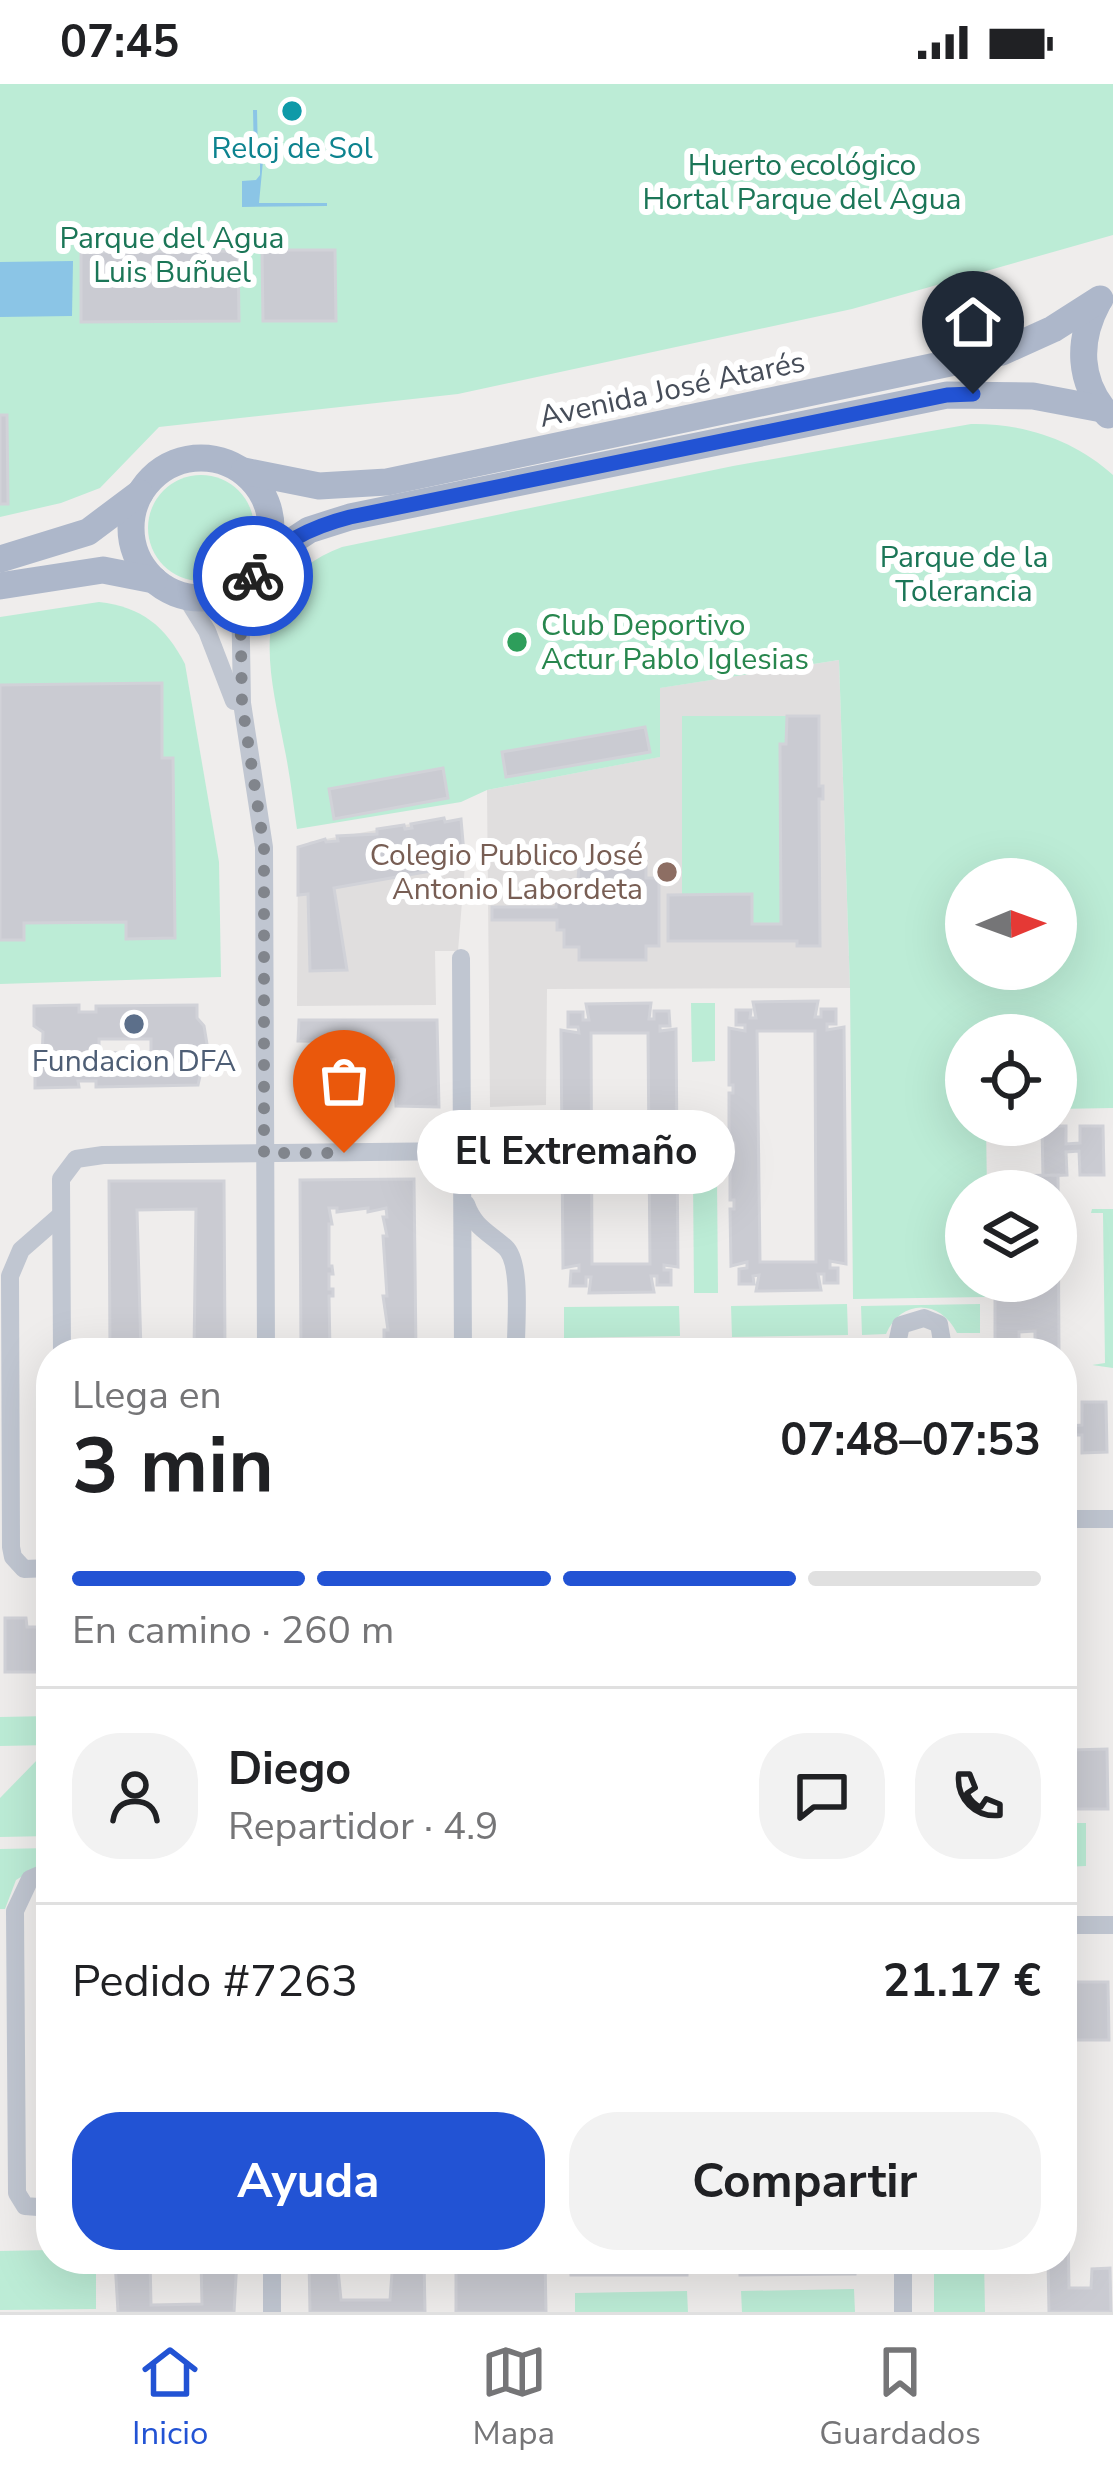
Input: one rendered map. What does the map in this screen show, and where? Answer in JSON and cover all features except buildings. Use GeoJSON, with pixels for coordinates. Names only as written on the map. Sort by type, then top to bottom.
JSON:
{"type":"FeatureCollection","features":[{"type":"Feature","properties":{"kind":"main road"},"geometry":{"type":"LineString","coordinates":[[1106,292],[1083,343],[1083,367],[1090,389],[1108,415]]}},
{"type":"Feature","properties":{"kind":"main road","name":"Avenida José Atarés"},"geometry":{"type":"LineString","coordinates":[[244,471],[319,486],[387,482],[1001,352],[1053,329],[1106,292]]}},
{"type":"Feature","properties":{"kind":"main road","name":"Avenida José Atarés"},"geometry":{"type":"LineString","coordinates":[[265,559],[309,530],[350,517],[947,395],[1033,396],[1108,415]]}},
{"type":"Feature","properties":{"kind":"main road"},"geometry":{"type":"LineString","coordinates":[[0,559],[88,532],[140,493],[152,477],[187,458],[207,457],[244,471],[258,485],[272,521],[265,559],[240,587],[223,595],[186,597],[154,580],[103,570],[0,586]]}},
{"type":"Feature","properties":{"kind":"main road"},"geometry":{"type":"LineString","coordinates":[[140,493],[131,530],[142,566],[154,580]]}},
{"type":"Feature","properties":{"kind":"street"},"geometry":{"type":"LineString","coordinates":[[240,587],[240,680],[264,847],[266,1338]]}},
{"type":"Feature","properties":{"kind":"street"},"geometry":{"type":"LineString","coordinates":[[186,597],[216,649],[246,732]]}},
{"type":"Feature","properties":{"kind":"street"},"geometry":{"type":"LineString","coordinates":[[461,958],[464,1338]]}},
{"type":"Feature","properties":{"kind":"street"},"geometry":{"type":"LineString","coordinates":[[62,1338],[64,1170],[85,1155],[463,1151]]}},
{"type":"Feature","properties":{"kind":"street"},"geometry":{"type":"LineString","coordinates":[[464,1199],[476,1225],[506,1248],[515,1264],[516,1338]]}},
{"type":"Feature","properties":{"kind":"street"},"geometry":{"type":"LineString","coordinates":[[36,1569],[24,1569],[13,1557],[11,1546],[10,1276],[16,1258],[61,1215]]}},
{"type":"Feature","properties":{"kind":"street"},"geometry":{"type":"LineString","coordinates":[[463,1268],[476,1248],[496,1241]]}},
{"type":"Feature","properties":{"kind":"street"},"geometry":{"type":"LineString","coordinates":[[16,1258],[42,1251],[55,1258],[62,1270]]}},
{"type":"Feature","properties":{"kind":"street"},"geometry":{"type":"LineString","coordinates":[[898,1338],[901,1325],[924,1318],[933,1320],[943,1338]]}},
{"type":"Feature","properties":{"kind":"street"},"geometry":{"type":"LineString","coordinates":[[1077,1519],[1113,1519]]}},
{"type":"Feature","properties":{"kind":"street"},"geometry":{"type":"LineString","coordinates":[[36,1876],[30,1879],[15,1911],[17,2193],[25,2206],[36,2207]]}},
{"type":"Feature","properties":{"kind":"street"},"geometry":{"type":"LineString","coordinates":[[19,1898],[36,1888]]}},
{"type":"Feature","properties":{"kind":"street"},"geometry":{"type":"LineString","coordinates":[[1077,1925],[1113,1925]]}},
{"type":"Feature","properties":{"kind":"street"},"geometry":{"type":"LineString","coordinates":[[272,2274],[272,2312]]}},
{"type":"Feature","properties":{"kind":"street"},"geometry":{"type":"LineString","coordinates":[[903,2274],[903,2312]]}},
{"type":"Feature","properties":{"kind":"shaded area","name":"Colegio Publico José Antonio Labordeta"},"geometry":{"type":"Polygon","coordinates":[[[839,660],[850,988],[547,989],[546,1105],[490,1107],[487,790],[659,757],[659,688],[839,660]]]}},
{"type":"Feature","properties":{"kind":"shaded area"},"geometry":{"type":"Polygon","coordinates":[[[444,818],[461,819],[465,865],[458,951],[435,951],[436,1005],[297,1006],[298,847],[444,818]]]}},
{"type":"Feature","properties":{"kind":"green space","name":"Parque del Agua Luis Buñuel"},"geometry":{"type":"Polygon","coordinates":[[[0,84],[1113,84],[1113,235],[852,309],[458,394],[159,427],[100,488],[0,517],[0,84]]]}},
{"type":"Feature","properties":{"kind":"green space","name":"Parque de la Tolerancia"},"geometry":{"type":"Polygon","coordinates":[[[971,424],[1047,436],[1082,452],[1113,475],[1113,1108],[1077,1109],[1077,1014],[945,1014],[945,1146],[986,1146],[987,1170],[945,1170],[945,1298],[853,1299],[850,988],[839,660],[660,688],[660,757],[487,790],[461,802],[297,829],[273,687],[271,631],[289,583],[311,563],[342,547],[733,466],[971,424]]]}},
{"type":"Feature","properties":{"kind":"green space"},"geometry":{"type":"Polygon","coordinates":[[[201,475],[221,479],[238,491],[250,508],[254,528],[250,548],[238,565],[221,577],[201,581],[181,577],[164,565],[152,548],[148,528],[152,508],[164,491],[181,479],[201,475]]]}},
{"type":"Feature","properties":{"kind":"green space"},"geometry":{"type":"Polygon","coordinates":[[[99,602],[128,608],[151,621],[185,664],[219,862],[221,977],[0,984],[0,617],[99,602]]]}},
{"type":"Feature","properties":{"kind":"green space"},"geometry":{"type":"Polygon","coordinates":[[[682,716],[787,716],[786,744],[780,745],[781,924],[752,924],[751,895],[682,895],[682,716]]]}},
{"type":"Feature","properties":{"kind":"green space"},"geometry":{"type":"Polygon","coordinates":[[[691,1003],[715,1003],[715,1061],[692,1062],[691,1003]]]}},
{"type":"Feature","properties":{"kind":"green space"},"geometry":{"type":"Polygon","coordinates":[[[693,1177],[717,1177],[718,1293],[694,1293],[693,1177]]]}},
{"type":"Feature","properties":{"kind":"green space"},"geometry":{"type":"Polygon","coordinates":[[[1092,1209],[1113,1209],[1113,1368],[1092,1365],[1105,1363],[1103,1213],[1091,1213],[1092,1209]]]}},
{"type":"Feature","properties":{"kind":"green space"},"geometry":{"type":"Polygon","coordinates":[[[847,1304],[848,1335],[732,1337],[731,1306],[847,1304]]]}},
{"type":"Feature","properties":{"kind":"green space"},"geometry":{"type":"Polygon","coordinates":[[[980,1304],[980,1333],[957,1333],[941,1314],[921,1308],[901,1314],[886,1334],[862,1335],[861,1306],[980,1304]]]}},
{"type":"Feature","properties":{"kind":"green space"},"geometry":{"type":"Polygon","coordinates":[[[679,1306],[680,1336],[564,1338],[564,1307],[679,1306]]]}},
{"type":"Feature","properties":{"kind":"green space"},"geometry":{"type":"Polygon","coordinates":[[[36,1716],[36,1745],[0,1746],[0,1717],[36,1716]]]}},
{"type":"Feature","properties":{"kind":"green space"},"geometry":{"type":"Polygon","coordinates":[[[36,1761],[36,1836],[0,1837],[0,1798],[36,1761]]]}},
{"type":"Feature","properties":{"kind":"green space"},"geometry":{"type":"Polygon","coordinates":[[[1077,1823],[1086,1823],[1086,1866],[1077,1866],[1077,1823]]]}},
{"type":"Feature","properties":{"kind":"green space"},"geometry":{"type":"Polygon","coordinates":[[[36,1848],[36,1868],[16,1880],[5,1909],[0,1909],[0,1849],[36,1848]]]}},
{"type":"Feature","properties":{"kind":"green space"},"geometry":{"type":"Polygon","coordinates":[[[36,2250],[36,2274],[96,2274],[96,2309],[0,2310],[0,2251],[36,2250]]]}},
{"type":"Feature","properties":{"kind":"green space"},"geometry":{"type":"Polygon","coordinates":[[[934,2274],[984,2274],[985,2312],[934,2312],[934,2274]]]}},
{"type":"Feature","properties":{"kind":"green space"},"geometry":{"type":"Polygon","coordinates":[[[854,2289],[855,2312],[742,2312],[741,2291],[854,2289]]]}},
{"type":"Feature","properties":{"kind":"green space"},"geometry":{"type":"Polygon","coordinates":[[[687,2291],[688,2312],[575,2312],[575,2293],[687,2291]]]}},
{"type":"Feature","properties":{"kind":"water"},"geometry":{"type":"Polygon","coordinates":[[[253,110],[257,110],[258,157],[263,161],[259,203],[327,206],[242,207],[242,181],[260,175],[260,163],[254,158],[253,110]]]}},
{"type":"Feature","properties":{"kind":"water"},"geometry":{"type":"Polygon","coordinates":[[[73,261],[72,316],[0,317],[0,262],[73,261]]]}},
{"type":"Feature","properties":{"kind":"way so far"},"geometry":{"type":"LineString","coordinates":[[253,576],[240,587],[239,653],[264,847],[264,1153],[344,1153]]}},
{"type":"Feature","properties":{"kind":"place","name":"Reloj de Sol"},"geometry":{"type":"Point","coordinates":[292,111]}},
{"type":"Feature","properties":{"kind":"place","name":"Club Deportivo Actur Pablo Iglesias"},"geometry":{"type":"Point","coordinates":[517,642]}},
{"type":"Feature","properties":{"kind":"place","name":"Colegio Publico José Antonio Labordeta"},"geometry":{"type":"Point","coordinates":[667,872]}},
{"type":"Feature","properties":{"kind":"place","name":"Fundacion DFA"},"geometry":{"type":"Point","coordinates":[134,1024]}},
{"type":"Feature","properties":{"kind":"place","name":"El Extremaño"},"geometry":{"type":"Point","coordinates":[344,1153]}},
{"type":"Feature","properties":{"kind":"route"},"geometry":{"type":"LineString","coordinates":[[253,576],[265,559],[287,543],[309,530],[350,517],[947,395],[973,394]]}},
{"type":"Feature","properties":{"kind":"park label","name":"Huerto ecológico Hortal Parque del Agua"},"geometry":{"type":"Point","coordinates":[802,182]}}]}
